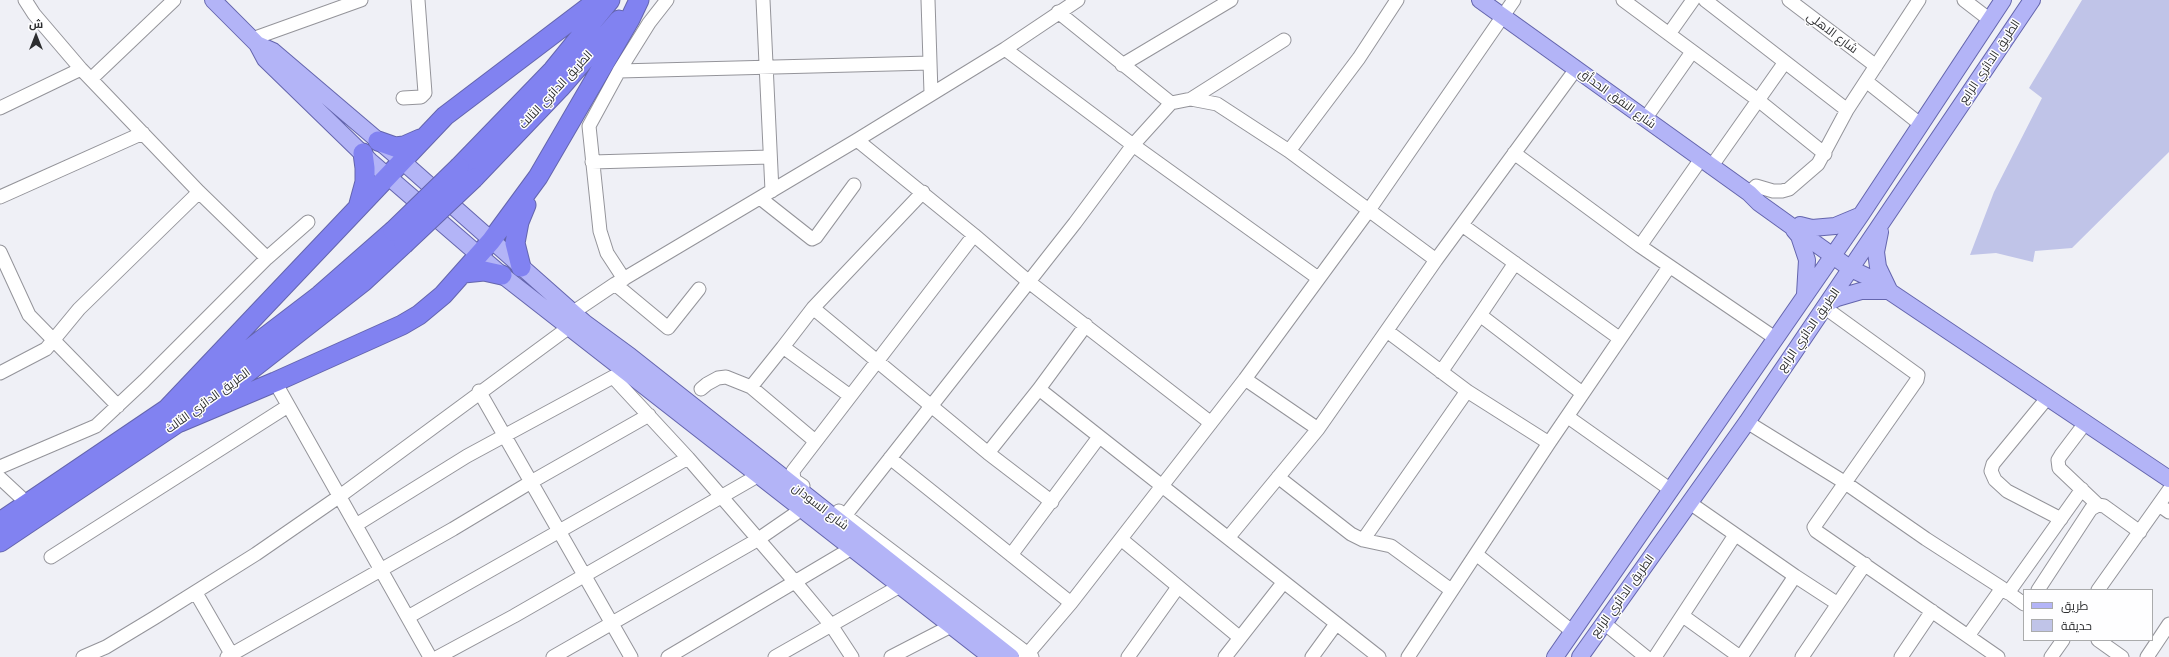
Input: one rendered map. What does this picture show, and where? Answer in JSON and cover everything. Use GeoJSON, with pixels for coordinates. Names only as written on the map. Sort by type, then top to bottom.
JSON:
{"type":"FeatureCollection","features":[{"type":"Feature","properties":{"kind":"highway"},"geometry":{"type":"LineString","coordinates":[[173,416],[358,206],[445,116],[598,0]]}},
{"type":"Feature","properties":{"kind":"highway","name":"الطريق الدائري الثالث"},"geometry":{"type":"LineString","coordinates":[[467,172],[610,0]]}},
{"type":"Feature","properties":{"kind":"highway"},"geometry":{"type":"LineString","coordinates":[[521,267],[517,253],[516,233],[519,222],[538,177],[638,0]]}},
{"type":"Feature","properties":{"kind":"highway","name":"الطريق الدائري الثالث"},"geometry":{"type":"LineString","coordinates":[[0,522],[173,416],[216,397],[357,286],[399,238],[467,172],[560,88],[638,0]]}},
{"type":"Feature","properties":{"kind":"highway"},"geometry":{"type":"LineString","coordinates":[[378,141],[395,147],[404,146],[425,136]]}},
{"type":"Feature","properties":{"kind":"highway"},"geometry":{"type":"LineString","coordinates":[[358,206],[365,182],[363,153]]}},
{"type":"Feature","properties":{"kind":"highway"},"geometry":{"type":"LineString","coordinates":[[173,416],[275,382],[413,318],[443,295],[464,273],[491,241],[538,177]]}},
{"type":"Feature","properties":{"kind":"highway"},"geometry":{"type":"LineString","coordinates":[[464,273],[484,271],[502,275]]}},
{"type":"Feature","properties":{"kind":"highway","name":"الطريق الدائري الثالث"},"geometry":{"type":"LineString","coordinates":[[0,542],[173,416]]}},
{"type":"Feature","properties":{"kind":"main road"},"geometry":{"type":"LineString","coordinates":[[214,0],[255,42],[265,59],[387,176],[479,256],[568,328],[625,361]]}},
{"type":"Feature","properties":{"kind":"main road","name":"شارع النفق الحدأق"},"geometry":{"type":"LineString","coordinates":[[1480,0],[1751,195],[1761,199],[1794,225],[1853,267],[2169,479]]}},
{"type":"Feature","properties":{"kind":"main road","name":"الطريق الدائري الرابع"},"geometry":{"type":"LineString","coordinates":[[1555,657],[1861,215],[2003,0]]}},
{"type":"Feature","properties":{"kind":"main road","name":"الطريق الدائري الرابع"},"geometry":{"type":"LineString","coordinates":[[1580,657],[1747,422],[1883,223],[2032,0]]}},
{"type":"Feature","properties":{"kind":"main road"},"geometry":{"type":"LineString","coordinates":[[255,42],[273,51],[401,160],[625,361]]}},
{"type":"Feature","properties":{"kind":"main road"},"geometry":{"type":"LineString","coordinates":[[1794,225],[1812,228],[1835,226],[1861,215]]}},
{"type":"Feature","properties":{"kind":"main road"},"geometry":{"type":"LineString","coordinates":[[1883,223],[1876,252],[1878,267],[1882,279],[1890,291]]}},
{"type":"Feature","properties":{"kind":"main road"},"geometry":{"type":"LineString","coordinates":[[1794,225],[1806,260],[1807,273],[1804,297]]}},
{"type":"Feature","properties":{"kind":"main road"},"geometry":{"type":"LineString","coordinates":[[1825,306],[1837,298],[1861,291],[1890,291]]}},
{"type":"Feature","properties":{"kind":"main road","name":"شارع السودان"},"geometry":{"type":"LineString","coordinates":[[625,361],[688,411],[842,519],[1011,657]]}},
{"type":"Feature","properties":{"kind":"main road","name":"شارع السودان"},"geometry":{"type":"LineString","coordinates":[[688,411],[759,475],[991,657]]}},
{"type":"Feature","properties":{"kind":"main road"},"geometry":{"type":"LineString","coordinates":[[1622,561],[1640,574]]}},
{"type":"Feature","properties":{"kind":"street"},"geometry":{"type":"LineString","coordinates":[[25,0],[34,14],[81,69],[199,192],[267,258]]}},
{"type":"Feature","properties":{"kind":"street"},"geometry":{"type":"LineString","coordinates":[[91,79],[174,0]]}},
{"type":"Feature","properties":{"kind":"street"},"geometry":{"type":"LineString","coordinates":[[255,42],[339,3],[361,0]]}},
{"type":"Feature","properties":{"kind":"street"},"geometry":{"type":"LineString","coordinates":[[403,98],[421,97],[425,93],[418,0]]}},
{"type":"Feature","properties":{"kind":"street"},"geometry":{"type":"LineString","coordinates":[[667,0],[649,23],[593,115],[589,126],[592,162],[600,231],[607,253],[619,281],[668,328],[699,289]]}},
{"type":"Feature","properties":{"kind":"street"},"geometry":{"type":"LineString","coordinates":[[763,0],[772,191]]}},
{"type":"Feature","properties":{"kind":"street"},"geometry":{"type":"LineString","coordinates":[[928,0],[931,93]]}},
{"type":"Feature","properties":{"kind":"street"},"geometry":{"type":"LineString","coordinates":[[572,313],[619,281],[857,140],[1005,48],[1078,0]]}},
{"type":"Feature","properties":{"kind":"street"},"geometry":{"type":"LineString","coordinates":[[1122,65],[1232,0]]}},
{"type":"Feature","properties":{"kind":"street"},"geometry":{"type":"LineString","coordinates":[[1289,151],[1359,58],[1397,0]]}},
{"type":"Feature","properties":{"kind":"street"},"geometry":{"type":"LineString","coordinates":[[974,235],[815,441],[793,471],[794,480],[842,519],[1028,656],[1162,487],[1245,379],[1369,210],[1514,0]]}},
{"type":"Feature","properties":{"kind":"street"},"geometry":{"type":"LineString","coordinates":[[1623,0],[1758,100],[1825,154]]}},
{"type":"Feature","properties":{"kind":"street"},"geometry":{"type":"LineString","coordinates":[[1669,34],[1693,0]]}},
{"type":"Feature","properties":{"kind":"street"},"geometry":{"type":"LineString","coordinates":[[1705,0],[1848,110]]}},
{"type":"Feature","properties":{"kind":"street","name":"شارع الاهلي"},"geometry":{"type":"LineString","coordinates":[[1789,0],[1876,66]]}},
{"type":"Feature","properties":{"kind":"street"},"geometry":{"type":"LineString","coordinates":[[1751,195],[1756,186],[1773,191],[1789,189],[1818,164],[1825,154],[1848,110],[1919,0]]}},
{"type":"Feature","properties":{"kind":"street"},"geometry":{"type":"LineString","coordinates":[[1964,0],[1990,20]]}},
{"type":"Feature","properties":{"kind":"street"},"geometry":{"type":"LineString","coordinates":[[1058,12],[1171,103]]}},
{"type":"Feature","properties":{"kind":"street"},"geometry":{"type":"LineString","coordinates":[[842,519],[932,407],[1133,145],[1171,103],[1191,99],[1284,40]]}},
{"type":"Feature","properties":{"kind":"street"},"geometry":{"type":"LineString","coordinates":[[1005,48],[1133,145],[1318,278]]}},
{"type":"Feature","properties":{"kind":"street"},"geometry":{"type":"LineString","coordinates":[[1646,119],[1692,52]]}},
{"type":"Feature","properties":{"kind":"street"},"geometry":{"type":"LineString","coordinates":[[1640,246],[1758,100],[1786,62]]}},
{"type":"Feature","properties":{"kind":"street"},"geometry":{"type":"LineString","coordinates":[[619,71],[930,63]]}},
{"type":"Feature","properties":{"kind":"street"},"geometry":{"type":"LineString","coordinates":[[0,108],[81,69]]}},
{"type":"Feature","properties":{"kind":"street"},"geometry":{"type":"LineString","coordinates":[[1228,538],[1318,429],[1436,260],[1514,152],[1576,70]]}},
{"type":"Feature","properties":{"kind":"street"},"geometry":{"type":"LineString","coordinates":[[1866,81],[1920,124]]}},
{"type":"Feature","properties":{"kind":"street"},"geometry":{"type":"LineString","coordinates":[[1191,99],[1217,104],[1289,151],[1436,260]]}},
{"type":"Feature","properties":{"kind":"street"},"geometry":{"type":"LineString","coordinates":[[0,196],[143,133]]}},
{"type":"Feature","properties":{"kind":"street"},"geometry":{"type":"LineString","coordinates":[[857,140],[923,192],[1029,282],[1211,423]]}},
{"type":"Feature","properties":{"kind":"street"},"geometry":{"type":"LineString","coordinates":[[1514,152],[1669,267],[1775,338]]}},
{"type":"Feature","properties":{"kind":"street"},"geometry":{"type":"LineString","coordinates":[[592,162],[770,157]]}},
{"type":"Feature","properties":{"kind":"street"},"geometry":{"type":"LineString","coordinates":[[760,198],[812,239],[816,237],[854,185]]}},
{"type":"Feature","properties":{"kind":"street"},"geometry":{"type":"LineString","coordinates":[[0,373],[46,349],[79,309],[199,192]]}},
{"type":"Feature","properties":{"kind":"street"},"geometry":{"type":"LineString","coordinates":[[752,387],[813,308],[923,192]]}},
{"type":"Feature","properties":{"kind":"street"},"geometry":{"type":"LineString","coordinates":[[0,467],[96,426],[267,258],[308,222]]}},
{"type":"Feature","properties":{"kind":"street"},"geometry":{"type":"LineString","coordinates":[[1462,225],[1619,338]]}},
{"type":"Feature","properties":{"kind":"street"},"geometry":{"type":"LineString","coordinates":[[0,252],[6,281],[29,315],[118,406]]}},
{"type":"Feature","properties":{"kind":"street"},"geometry":{"type":"LineString","coordinates":[[1441,372],[1515,263]]}},
{"type":"Feature","properties":{"kind":"street"},"geometry":{"type":"LineString","coordinates":[[1408,657],[1549,443],[1568,417],[1582,393],[1669,267]]}},
{"type":"Feature","properties":{"kind":"street"},"geometry":{"type":"LineString","coordinates":[[1825,306],[1918,375],[1917,380],[1844,482],[1814,527],[1816,531],[1998,657]]}},
{"type":"Feature","properties":{"kind":"street"},"geometry":{"type":"LineString","coordinates":[[813,308],[988,453],[1052,502]]}},
{"type":"Feature","properties":{"kind":"street"},"geometry":{"type":"LineString","coordinates":[[1480,315],[1582,393]]}},
{"type":"Feature","properties":{"kind":"street"},"geometry":{"type":"LineString","coordinates":[[988,453],[1039,389],[1086,325]]}},
{"type":"Feature","properties":{"kind":"street"},"geometry":{"type":"LineString","coordinates":[[83,657],[109,652],[340,496],[479,391],[568,328]]}},
{"type":"Feature","properties":{"kind":"street"},"geometry":{"type":"LineString","coordinates":[[1387,331],[1467,391],[1549,443]]}},
{"type":"Feature","properties":{"kind":"street"},"geometry":{"type":"LineString","coordinates":[[784,347],[850,396]]}},
{"type":"Feature","properties":{"kind":"street"},"geometry":{"type":"LineString","coordinates":[[356,525],[467,456],[613,377],[688,458],[757,540],[796,583],[831,625],[852,657]]}},
{"type":"Feature","properties":{"kind":"street"},"geometry":{"type":"LineString","coordinates":[[701,390],[707,384],[718,378],[726,377],[752,387],[815,441]]}},
{"type":"Feature","properties":{"kind":"street"},"geometry":{"type":"LineString","coordinates":[[1245,379],[1318,429]]}},
{"type":"Feature","properties":{"kind":"street"},"geometry":{"type":"LineString","coordinates":[[275,382],[430,657]]}},
{"type":"Feature","properties":{"kind":"street"},"geometry":{"type":"LineString","coordinates":[[1039,389],[1283,583],[1379,657]]}},
{"type":"Feature","properties":{"kind":"street"},"geometry":{"type":"LineString","coordinates":[[479,391],[631,657]]}},
{"type":"Feature","properties":{"kind":"street"},"geometry":{"type":"LineString","coordinates":[[1363,540],[1467,391]]}},
{"type":"Feature","properties":{"kind":"street"},"geometry":{"type":"LineString","coordinates":[[2048,397],[1993,464],[1991,471],[1995,480],[2007,491],[2060,519]]}},
{"type":"Feature","properties":{"kind":"street"},"geometry":{"type":"LineString","coordinates":[[51,557],[288,406]]}},
{"type":"Feature","properties":{"kind":"street"},"geometry":{"type":"LineString","coordinates":[[196,593],[230,656],[453,530],[531,482],[648,415]]}},
{"type":"Feature","properties":{"kind":"street"},"geometry":{"type":"LineString","coordinates":[[1568,417],[1671,490]]}},
{"type":"Feature","properties":{"kind":"street"},"geometry":{"type":"LineString","coordinates":[[1747,422],[1844,482],[2023,603]]}},
{"type":"Feature","properties":{"kind":"street"},"geometry":{"type":"LineString","coordinates":[[2086,422],[2058,460],[2059,468],[2098,505],[2104,506],[2140,532]]}},
{"type":"Feature","properties":{"kind":"street"},"geometry":{"type":"LineString","coordinates":[[1011,555],[1099,437]]}},
{"type":"Feature","properties":{"kind":"street"},"geometry":{"type":"LineString","coordinates":[[408,617],[688,458]]}},
{"type":"Feature","properties":{"kind":"street"},"geometry":{"type":"LineString","coordinates":[[890,458],[1071,603]]}},
{"type":"Feature","properties":{"kind":"street"},"geometry":{"type":"LineString","coordinates":[[438,657],[514,616],[584,574],[759,475]]}},
{"type":"Feature","properties":{"kind":"street"},"geometry":{"type":"LineString","coordinates":[[1278,477],[1351,534],[1363,540],[1391,546],[1451,590]]}},
{"type":"Feature","properties":{"kind":"street"},"geometry":{"type":"LineString","coordinates":[[0,478],[28,504]]}},
{"type":"Feature","properties":{"kind":"street"},"geometry":{"type":"LineString","coordinates":[[1968,636],[2082,489]]}},
{"type":"Feature","properties":{"kind":"street"},"geometry":{"type":"LineString","coordinates":[[2099,589],[2140,532],[2164,508],[2169,490]]}},
{"type":"Feature","properties":{"kind":"street"},"geometry":{"type":"LineString","coordinates":[[1690,502],[1795,576],[1838,604]]}},
{"type":"Feature","properties":{"kind":"street"},"geometry":{"type":"LineString","coordinates":[[2039,589],[2091,509],[2098,505]]}},
{"type":"Feature","properties":{"kind":"street"},"geometry":{"type":"LineString","coordinates":[[553,657],[612,625],[757,540],[802,509]]}},
{"type":"Feature","properties":{"kind":"street"},"geometry":{"type":"LineString","coordinates":[[1655,657],[1736,535]]}},
{"type":"Feature","properties":{"kind":"street"},"geometry":{"type":"LineString","coordinates":[[1120,539],[1239,637]]}},
{"type":"Feature","properties":{"kind":"street"},"geometry":{"type":"LineString","coordinates":[[668,657],[796,583],[852,548]]}},
{"type":"Feature","properties":{"kind":"street"},"geometry":{"type":"LineString","coordinates":[[1476,554],[1573,632]]}},
{"type":"Feature","properties":{"kind":"street"},"geometry":{"type":"LineString","coordinates":[[1802,657],[1865,564]]}},
{"type":"Feature","properties":{"kind":"street"},"geometry":{"type":"LineString","coordinates":[[1683,616],[1740,657],[1795,576]]}},
{"type":"Feature","properties":{"kind":"street"},"geometry":{"type":"LineString","coordinates":[[1224,657],[1283,583]]}},
{"type":"Feature","properties":{"kind":"street"},"geometry":{"type":"LineString","coordinates":[[775,657],[900,586]]}},
{"type":"Feature","properties":{"kind":"street"},"geometry":{"type":"LineString","coordinates":[[1133,655],[1178,587]]}},
{"type":"Feature","properties":{"kind":"street"},"geometry":{"type":"LineString","coordinates":[[1907,655],[1932,611]]}},
{"type":"Feature","properties":{"kind":"street"},"geometry":{"type":"LineString","coordinates":[[1604,623],[1646,657]]}},
{"type":"Feature","properties":{"kind":"street"},"geometry":{"type":"LineString","coordinates":[[1312,657],[1336,624]]}},
{"type":"Feature","properties":{"kind":"street"},"geometry":{"type":"LineString","coordinates":[[2147,657],[2169,624]]}},
{"type":"Feature","properties":{"kind":"street"},"geometry":{"type":"LineString","coordinates":[[891,657],[950,626]]}},
{"type":"Feature","properties":{"kind":"street"},"geometry":{"type":"LineString","coordinates":[[2051,657],[2062,641]]}},
{"type":"Feature","properties":{"kind":"street"},"geometry":{"type":"LineString","coordinates":[[2099,641],[2122,657]]}},
{"type":"Feature","properties":{"kind":"green space"},"geometry":{"type":"Polygon","coordinates":[[[2082,0],[2169,0],[2169,152],[2072,248],[2035,251],[2033,262],[1996,253],[1970,255],[1994,192],[2042,98],[2029,88],[2082,0]]]}}]}
